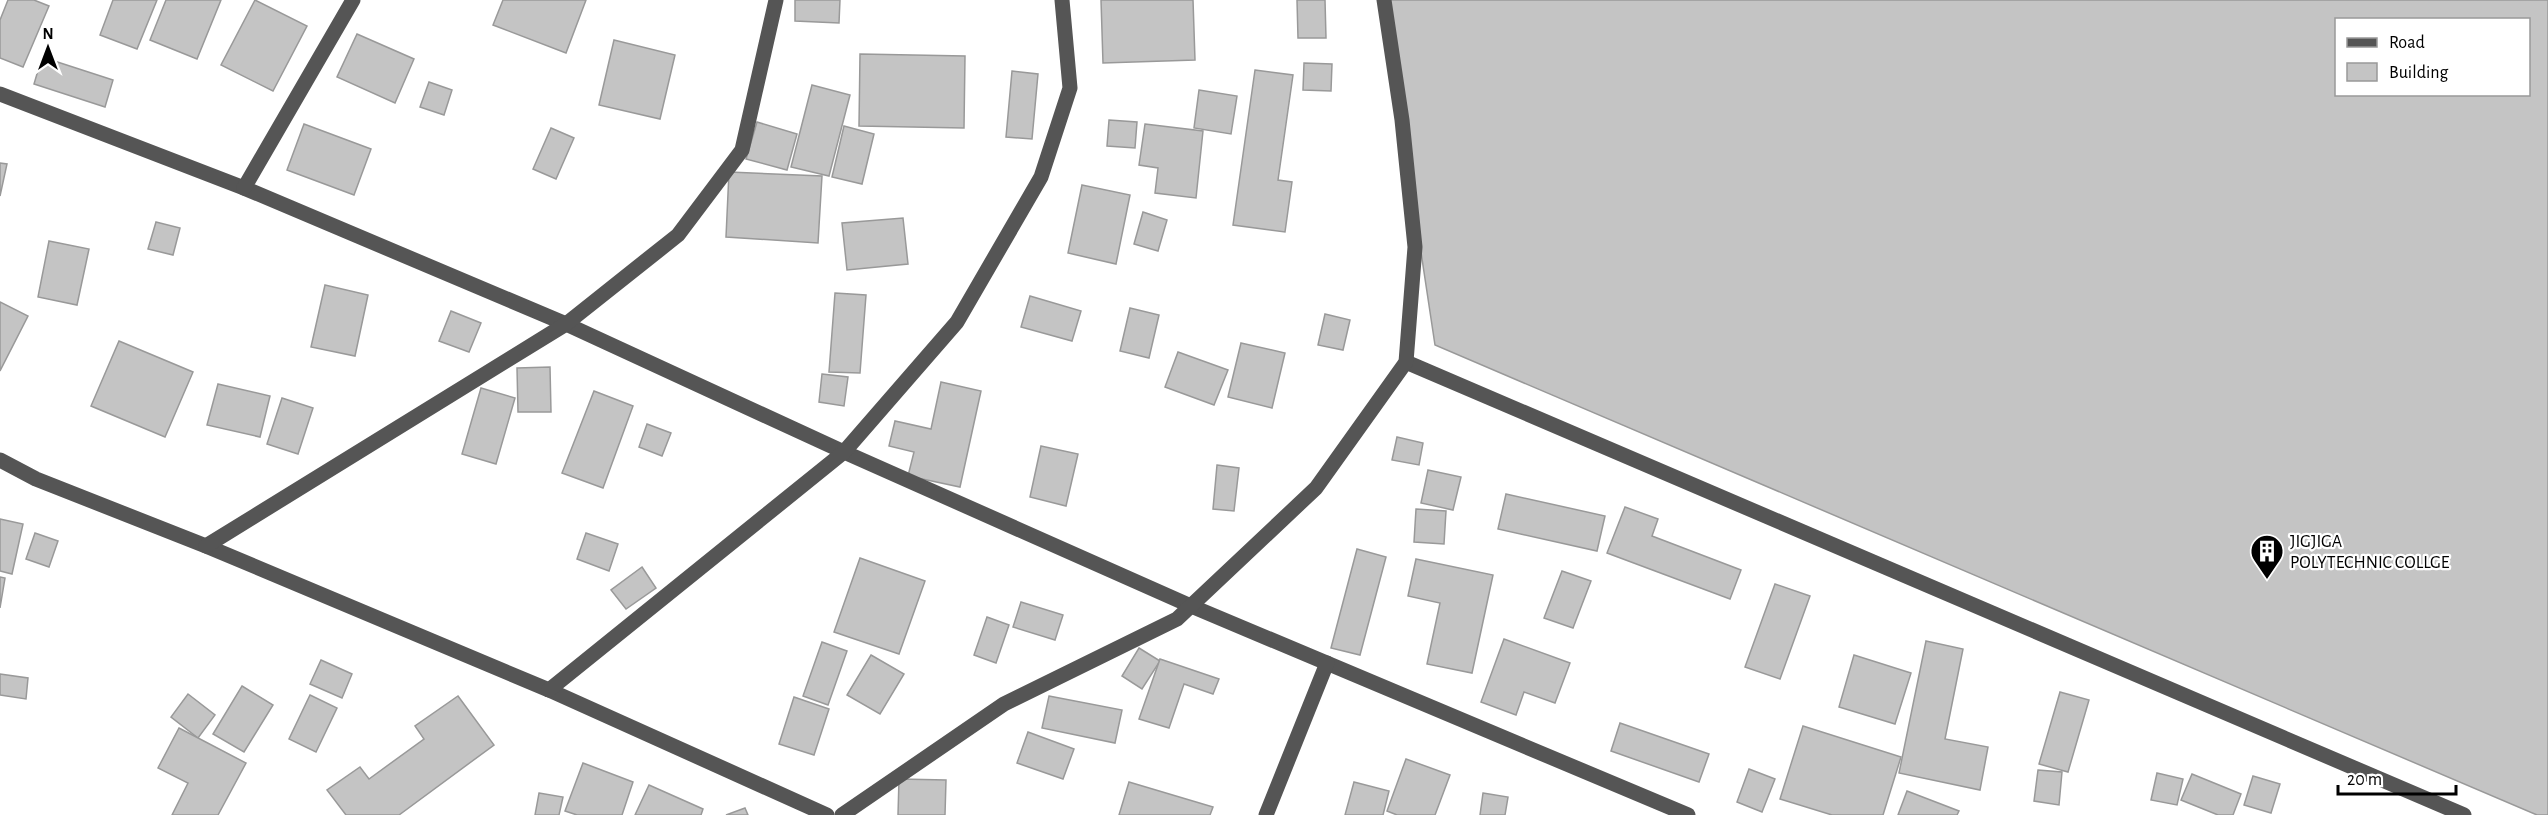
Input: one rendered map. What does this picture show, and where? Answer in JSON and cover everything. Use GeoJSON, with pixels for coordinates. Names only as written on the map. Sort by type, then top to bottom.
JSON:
{"type":"FeatureCollection","features":[{"type":"Feature","properties":{"kind":"street"},"geometry":{"type":"LineString","coordinates":[[244,188],[353,0]]}},
{"type":"Feature","properties":{"kind":"street"},"geometry":{"type":"LineString","coordinates":[[206,546],[566,324],[678,235],[742,150],[776,0]]}},
{"type":"Feature","properties":{"kind":"street"},"geometry":{"type":"LineString","coordinates":[[549,690],[844,452],[957,322],[1041,177],[1070,88],[1062,0]]}},
{"type":"Feature","properties":{"kind":"street"},"geometry":{"type":"LineString","coordinates":[[842,815],[1004,704],[1177,619],[1316,489],[1406,362],[1415,247],[1402,120],[1384,0]]}},
{"type":"Feature","properties":{"kind":"street"},"geometry":{"type":"LineString","coordinates":[[0,94],[244,188],[566,324],[844,452],[1191,606],[1688,815]]}},
{"type":"Feature","properties":{"kind":"street"},"geometry":{"type":"LineString","coordinates":[[1406,362],[2464,815]]}},
{"type":"Feature","properties":{"kind":"street"},"geometry":{"type":"LineString","coordinates":[[0,460],[36,479],[206,546],[549,690],[827,815]]}},
{"type":"Feature","properties":{"kind":"street"},"geometry":{"type":"LineString","coordinates":[[1266,815],[1327,663]]}},
{"type":"Feature","properties":{"kind":"building"},"geometry":{"type":"Polygon","coordinates":[[[8,0],[34,0],[49,6],[23,67],[0,58],[0,20],[8,0]]]}},
{"type":"Feature","properties":{"kind":"building"},"geometry":{"type":"Polygon","coordinates":[[[113,0],[157,0],[137,49],[100,35],[113,0]]]}},
{"type":"Feature","properties":{"kind":"building"},"geometry":{"type":"Polygon","coordinates":[[[166,0],[221,0],[197,59],[150,40],[166,0]]]}},
{"type":"Feature","properties":{"kind":"building"},"geometry":{"type":"Polygon","coordinates":[[[255,0],[307,26],[273,91],[221,65],[255,0]]]}},
{"type":"Feature","properties":{"kind":"building"},"geometry":{"type":"Polygon","coordinates":[[[503,0],[586,0],[566,53],[493,25],[503,0]]]}},
{"type":"Feature","properties":{"kind":"building"},"geometry":{"type":"Polygon","coordinates":[[[795,0],[840,0],[839,23],[795,21],[795,0]]]}},
{"type":"Feature","properties":{"kind":"building"},"geometry":{"type":"Polygon","coordinates":[[[1101,0],[1193,0],[1195,60],[1103,63],[1101,0]]]}},
{"type":"Feature","properties":{"kind":"building"},"geometry":{"type":"Polygon","coordinates":[[[1297,0],[1325,0],[1326,38],[1298,38],[1297,0]]]}},
{"type":"Feature","properties":{"kind":"building","name":"JIGJIGA POLYTECHNIC COLLGE"},"geometry":{"type":"Polygon","coordinates":[[[1383,0],[2548,0],[2548,815],[2537,815],[1435,345],[1383,0]]]}},
{"type":"Feature","properties":{"kind":"building"},"geometry":{"type":"Polygon","coordinates":[[[357,34],[414,59],[395,103],[337,77],[357,34]]]}},
{"type":"Feature","properties":{"kind":"building"},"geometry":{"type":"Polygon","coordinates":[[[614,40],[675,55],[660,119],[599,105],[614,40]]]}},
{"type":"Feature","properties":{"kind":"building"},"geometry":{"type":"Polygon","coordinates":[[[860,54],[965,56],[964,128],[859,126],[860,54]]]}},
{"type":"Feature","properties":{"kind":"building"},"geometry":{"type":"Polygon","coordinates":[[[42,57],[113,80],[105,107],[34,84],[42,57]]]}},
{"type":"Feature","properties":{"kind":"building"},"geometry":{"type":"Polygon","coordinates":[[[1304,63],[1332,64],[1331,91],[1303,90],[1304,63]]]}},
{"type":"Feature","properties":{"kind":"building"},"geometry":{"type":"Polygon","coordinates":[[[1255,70],[1293,75],[1278,180],[1292,182],[1285,232],[1233,225],[1255,70]]]}},
{"type":"Feature","properties":{"kind":"building"},"geometry":{"type":"Polygon","coordinates":[[[1012,71],[1038,74],[1032,139],[1006,137],[1012,71]]]}},
{"type":"Feature","properties":{"kind":"building"},"geometry":{"type":"Polygon","coordinates":[[[429,82],[452,90],[444,115],[420,107],[429,82]]]}},
{"type":"Feature","properties":{"kind":"building"},"geometry":{"type":"Polygon","coordinates":[[[812,85],[850,95],[829,176],[791,167],[812,85]]]}},
{"type":"Feature","properties":{"kind":"building"},"geometry":{"type":"Polygon","coordinates":[[[1199,90],[1237,96],[1231,134],[1194,128],[1199,90]]]}},
{"type":"Feature","properties":{"kind":"building"},"geometry":{"type":"Polygon","coordinates":[[[1109,120],[1137,122],[1135,148],[1107,146],[1109,120]]]}},
{"type":"Feature","properties":{"kind":"building"},"geometry":{"type":"Polygon","coordinates":[[[757,122],[797,134],[787,170],[746,159],[757,122]]]}},
{"type":"Feature","properties":{"kind":"building"},"geometry":{"type":"Polygon","coordinates":[[[304,124],[371,149],[354,195],[287,170],[304,124]]]}},
{"type":"Feature","properties":{"kind":"building"},"geometry":{"type":"Polygon","coordinates":[[[1145,124],[1203,131],[1196,198],[1155,193],[1158,168],[1139,165],[1145,124]]]}},
{"type":"Feature","properties":{"kind":"building"},"geometry":{"type":"Polygon","coordinates":[[[844,126],[874,134],[862,184],[832,177],[844,126]]]}},
{"type":"Feature","properties":{"kind":"building"},"geometry":{"type":"Polygon","coordinates":[[[551,128],[574,138],[556,179],[533,169],[551,128]]]}},
{"type":"Feature","properties":{"kind":"building"},"geometry":{"type":"Polygon","coordinates":[[[0,163],[7,164],[0,196],[0,163]]]}},
{"type":"Feature","properties":{"kind":"building"},"geometry":{"type":"Polygon","coordinates":[[[729,172],[822,176],[818,243],[726,237],[729,172]]]}},
{"type":"Feature","properties":{"kind":"building"},"geometry":{"type":"Polygon","coordinates":[[[1082,185],[1130,195],[1116,264],[1068,253],[1082,185]]]}},
{"type":"Feature","properties":{"kind":"building"},"geometry":{"type":"Polygon","coordinates":[[[1143,212],[1167,220],[1158,251],[1134,244],[1143,212]]]}},
{"type":"Feature","properties":{"kind":"building"},"geometry":{"type":"Polygon","coordinates":[[[903,218],[908,264],[847,270],[842,223],[903,218]]]}},
{"type":"Feature","properties":{"kind":"building"},"geometry":{"type":"Polygon","coordinates":[[[156,222],[180,228],[173,255],[148,249],[156,222]]]}},
{"type":"Feature","properties":{"kind":"building"},"geometry":{"type":"Polygon","coordinates":[[[49,241],[89,249],[77,305],[38,297],[49,241]]]}},
{"type":"Feature","properties":{"kind":"building"},"geometry":{"type":"Polygon","coordinates":[[[325,285],[368,295],[355,356],[311,347],[325,285]]]}},
{"type":"Feature","properties":{"kind":"building"},"geometry":{"type":"Polygon","coordinates":[[[835,293],[866,295],[860,373],[829,372],[835,293]]]}},
{"type":"Feature","properties":{"kind":"building"},"geometry":{"type":"Polygon","coordinates":[[[1030,296],[1081,311],[1072,341],[1021,327],[1030,296]]]}},
{"type":"Feature","properties":{"kind":"building"},"geometry":{"type":"Polygon","coordinates":[[[0,302],[28,316],[0,371],[0,302]]]}},
{"type":"Feature","properties":{"kind":"building"},"geometry":{"type":"Polygon","coordinates":[[[1130,308],[1159,315],[1149,358],[1120,351],[1130,308]]]}},
{"type":"Feature","properties":{"kind":"building"},"geometry":{"type":"Polygon","coordinates":[[[451,311],[481,323],[469,352],[439,341],[451,311]]]}},
{"type":"Feature","properties":{"kind":"building"},"geometry":{"type":"Polygon","coordinates":[[[1325,314],[1350,320],[1343,350],[1318,345],[1325,314]]]}},
{"type":"Feature","properties":{"kind":"building"},"geometry":{"type":"Polygon","coordinates":[[[119,341],[193,372],[165,437],[91,406],[119,341]]]}},
{"type":"Feature","properties":{"kind":"building"},"geometry":{"type":"Polygon","coordinates":[[[1241,343],[1285,353],[1272,408],[1228,397],[1241,343]]]}},
{"type":"Feature","properties":{"kind":"building"},"geometry":{"type":"Polygon","coordinates":[[[1178,352],[1228,370],[1214,405],[1165,387],[1178,352]]]}},
{"type":"Feature","properties":{"kind":"building"},"geometry":{"type":"Polygon","coordinates":[[[550,367],[551,412],[518,412],[517,368],[550,367]]]}},
{"type":"Feature","properties":{"kind":"building"},"geometry":{"type":"Polygon","coordinates":[[[822,374],[848,377],[844,406],[819,402],[822,374]]]}},
{"type":"Feature","properties":{"kind":"building"},"geometry":{"type":"Polygon","coordinates":[[[941,382],[981,391],[960,487],[908,476],[914,452],[889,446],[895,421],[931,429],[941,382]]]}},
{"type":"Feature","properties":{"kind":"building"},"geometry":{"type":"Polygon","coordinates":[[[218,384],[270,396],[260,437],[207,425],[218,384]]]}},
{"type":"Feature","properties":{"kind":"building"},"geometry":{"type":"Polygon","coordinates":[[[481,388],[515,398],[496,464],[462,454],[481,388]]]}},
{"type":"Feature","properties":{"kind":"building"},"geometry":{"type":"Polygon","coordinates":[[[594,391],[633,406],[603,488],[562,473],[594,391]]]}},
{"type":"Feature","properties":{"kind":"building"},"geometry":{"type":"Polygon","coordinates":[[[282,398],[313,408],[298,454],[267,444],[282,398]]]}},
{"type":"Feature","properties":{"kind":"building"},"geometry":{"type":"Polygon","coordinates":[[[647,424],[671,433],[662,456],[639,447],[647,424]]]}},
{"type":"Feature","properties":{"kind":"building"},"geometry":{"type":"Polygon","coordinates":[[[1397,437],[1423,443],[1419,465],[1392,460],[1397,437]]]}},
{"type":"Feature","properties":{"kind":"building"},"geometry":{"type":"Polygon","coordinates":[[[1041,446],[1078,454],[1066,506],[1030,497],[1041,446]]]}},
{"type":"Feature","properties":{"kind":"building"},"geometry":{"type":"Polygon","coordinates":[[[1217,465],[1239,468],[1234,511],[1213,509],[1217,465]]]}},
{"type":"Feature","properties":{"kind":"building"},"geometry":{"type":"Polygon","coordinates":[[[1428,470],[1461,477],[1453,510],[1421,503],[1428,470]]]}},
{"type":"Feature","properties":{"kind":"building"},"geometry":{"type":"Polygon","coordinates":[[[1506,494],[1605,516],[1597,551],[1498,529],[1506,494]]]}},
{"type":"Feature","properties":{"kind":"building"},"geometry":{"type":"Polygon","coordinates":[[[1625,507],[1658,519],[1652,536],[1741,570],[1730,599],[1607,553],[1625,507]]]}},
{"type":"Feature","properties":{"kind":"building"},"geometry":{"type":"Polygon","coordinates":[[[1416,509],[1446,511],[1444,544],[1414,542],[1416,509]]]}},
{"type":"Feature","properties":{"kind":"building"},"geometry":{"type":"Polygon","coordinates":[[[0,519],[23,524],[12,574],[0,571],[0,519]]]}},
{"type":"Feature","properties":{"kind":"building"},"geometry":{"type":"Polygon","coordinates":[[[35,533],[58,541],[49,567],[26,559],[35,533]]]}},
{"type":"Feature","properties":{"kind":"building"},"geometry":{"type":"Polygon","coordinates":[[[586,533],[618,544],[609,571],[577,559],[586,533]]]}},
{"type":"Feature","properties":{"kind":"building"},"geometry":{"type":"Polygon","coordinates":[[[1357,549],[1386,557],[1360,655],[1331,648],[1357,549]]]}},
{"type":"Feature","properties":{"kind":"building"},"geometry":{"type":"Polygon","coordinates":[[[860,558],[925,581],[899,654],[834,632],[860,558]]]}},
{"type":"Feature","properties":{"kind":"building"},"geometry":{"type":"Polygon","coordinates":[[[1416,559],[1493,575],[1472,673],[1427,664],[1440,603],[1408,596],[1416,559]]]}},
{"type":"Feature","properties":{"kind":"building"},"geometry":{"type":"Polygon","coordinates":[[[642,567],[656,588],[626,609],[611,590],[642,567]]]}},
{"type":"Feature","properties":{"kind":"building"},"geometry":{"type":"Polygon","coordinates":[[[1562,571],[1591,581],[1573,628],[1544,618],[1562,571]]]}},
{"type":"Feature","properties":{"kind":"building"},"geometry":{"type":"Polygon","coordinates":[[[0,577],[5,578],[0,608],[0,577]]]}},
{"type":"Feature","properties":{"kind":"building"},"geometry":{"type":"Polygon","coordinates":[[[1775,584],[1810,596],[1780,679],[1745,667],[1775,584]]]}},
{"type":"Feature","properties":{"kind":"building"},"geometry":{"type":"Polygon","coordinates":[[[1021,602],[1063,615],[1055,640],[1013,627],[1021,602]]]}},
{"type":"Feature","properties":{"kind":"building"},"geometry":{"type":"Polygon","coordinates":[[[987,617],[1009,625],[996,663],[974,655],[987,617]]]}},
{"type":"Feature","properties":{"kind":"building"},"geometry":{"type":"Polygon","coordinates":[[[1504,639],[1570,663],[1555,703],[1524,692],[1516,715],[1481,702],[1504,639]]]}},
{"type":"Feature","properties":{"kind":"building"},"geometry":{"type":"Polygon","coordinates":[[[1926,641],[1963,649],[1945,739],[1988,747],[1980,790],[1899,773],[1926,641]]]}},
{"type":"Feature","properties":{"kind":"building"},"geometry":{"type":"Polygon","coordinates":[[[822,642],[847,651],[828,705],[803,696],[822,642]]]}},
{"type":"Feature","properties":{"kind":"building"},"geometry":{"type":"Polygon","coordinates":[[[1139,648],[1160,661],[1142,689],[1122,676],[1139,648]]]}},
{"type":"Feature","properties":{"kind":"building"},"geometry":{"type":"Polygon","coordinates":[[[871,655],[904,674],[880,714],[847,695],[871,655]]]}},
{"type":"Feature","properties":{"kind":"building"},"geometry":{"type":"Polygon","coordinates":[[[1854,655],[1911,673],[1895,724],[1839,707],[1854,655]]]}},
{"type":"Feature","properties":{"kind":"building"},"geometry":{"type":"Polygon","coordinates":[[[1160,659],[1219,679],[1213,694],[1184,684],[1169,728],[1139,719],[1160,659]]]}},
{"type":"Feature","properties":{"kind":"building"},"geometry":{"type":"Polygon","coordinates":[[[321,660],[352,674],[342,698],[310,684],[321,660]]]}},
{"type":"Feature","properties":{"kind":"building"},"geometry":{"type":"Polygon","coordinates":[[[0,674],[28,678],[26,699],[0,695],[0,674]]]}},
{"type":"Feature","properties":{"kind":"building"},"geometry":{"type":"Polygon","coordinates":[[[242,686],[273,705],[244,752],[213,734],[242,686]]]}},
{"type":"Feature","properties":{"kind":"building"},"geometry":{"type":"Polygon","coordinates":[[[2060,692],[2089,700],[2068,772],[2039,764],[2060,692]]]}},
{"type":"Feature","properties":{"kind":"building"},"geometry":{"type":"Polygon","coordinates":[[[188,694],[215,715],[198,738],[171,717],[188,694]]]}},
{"type":"Feature","properties":{"kind":"building"},"geometry":{"type":"Polygon","coordinates":[[[310,695],[337,708],[316,752],[289,739],[310,695]]]}},
{"type":"Feature","properties":{"kind":"building"},"geometry":{"type":"Polygon","coordinates":[[[458,696],[494,745],[399,815],[346,815],[327,790],[360,767],[369,779],[424,739],[415,726],[458,696]]]}},
{"type":"Feature","properties":{"kind":"building"},"geometry":{"type":"Polygon","coordinates":[[[1049,696],[1122,710],[1115,743],[1042,728],[1049,696]]]}},
{"type":"Feature","properties":{"kind":"building"},"geometry":{"type":"Polygon","coordinates":[[[794,697],[829,709],[814,755],[779,744],[794,697]]]}},
{"type":"Feature","properties":{"kind":"building"},"geometry":{"type":"Polygon","coordinates":[[[1620,723],[1709,754],[1699,782],[1611,751],[1620,723]]]}},
{"type":"Feature","properties":{"kind":"building"},"geometry":{"type":"Polygon","coordinates":[[[1803,726],[1901,757],[1883,815],[1832,815],[1780,799],[1803,726]]]}},
{"type":"Feature","properties":{"kind":"building"},"geometry":{"type":"Polygon","coordinates":[[[179,728],[246,763],[218,815],[172,815],[188,783],[158,768],[179,728]]]}},
{"type":"Feature","properties":{"kind":"building"},"geometry":{"type":"Polygon","coordinates":[[[1028,732],[1074,749],[1063,779],[1017,763],[1028,732]]]}},
{"type":"Feature","properties":{"kind":"building"},"geometry":{"type":"Polygon","coordinates":[[[1406,759],[1450,775],[1435,815],[1397,815],[1387,811],[1406,759]]]}},
{"type":"Feature","properties":{"kind":"building"},"geometry":{"type":"Polygon","coordinates":[[[583,763],[633,782],[622,815],[577,815],[565,811],[583,763]]]}},
{"type":"Feature","properties":{"kind":"building"},"geometry":{"type":"Polygon","coordinates":[[[1749,769],[1775,779],[1762,812],[1737,802],[1749,769]]]}},
{"type":"Feature","properties":{"kind":"building"},"geometry":{"type":"Polygon","coordinates":[[[2038,770],[2062,772],[2059,805],[2034,801],[2038,770]]]}},
{"type":"Feature","properties":{"kind":"building"},"geometry":{"type":"Polygon","coordinates":[[[2157,773],[2183,779],[2177,805],[2151,800],[2157,773]]]}},
{"type":"Feature","properties":{"kind":"building"},"geometry":{"type":"Polygon","coordinates":[[[2192,774],[2241,794],[2233,815],[2218,815],[2181,800],[2192,774]]]}},
{"type":"Feature","properties":{"kind":"building"},"geometry":{"type":"Polygon","coordinates":[[[2253,776],[2280,784],[2271,813],[2244,805],[2253,776]]]}},
{"type":"Feature","properties":{"kind":"building"},"geometry":{"type":"Polygon","coordinates":[[[899,779],[946,780],[945,815],[898,815],[899,779]]]}},
{"type":"Feature","properties":{"kind":"building"},"geometry":{"type":"Polygon","coordinates":[[[1129,782],[1213,807],[1210,815],[1119,815],[1129,782]]]}},
{"type":"Feature","properties":{"kind":"building"},"geometry":{"type":"Polygon","coordinates":[[[1354,782],[1389,791],[1383,815],[1345,815],[1354,782]]]}},
{"type":"Feature","properties":{"kind":"building"},"geometry":{"type":"Polygon","coordinates":[[[649,785],[703,809],[701,815],[635,815],[649,785]]]}},
{"type":"Feature","properties":{"kind":"building"},"geometry":{"type":"Polygon","coordinates":[[[1907,791],[1959,811],[1957,815],[1898,815],[1907,791]]]}},
{"type":"Feature","properties":{"kind":"building"},"geometry":{"type":"Polygon","coordinates":[[[539,793],[563,797],[559,815],[535,815],[539,793]]]}},
{"type":"Feature","properties":{"kind":"building"},"geometry":{"type":"Polygon","coordinates":[[[1483,793],[1508,797],[1505,815],[1480,815],[1483,793]]]}},
{"type":"Feature","properties":{"kind":"building"},"geometry":{"type":"Polygon","coordinates":[[[745,808],[748,815],[726,815],[745,808]]]}},
{"type":"Feature","properties":{"kind":"place","name":"JIGJIGA POLYTECHNIC COLLGE"},"geometry":{"type":"Point","coordinates":[2267,580]}}]}
